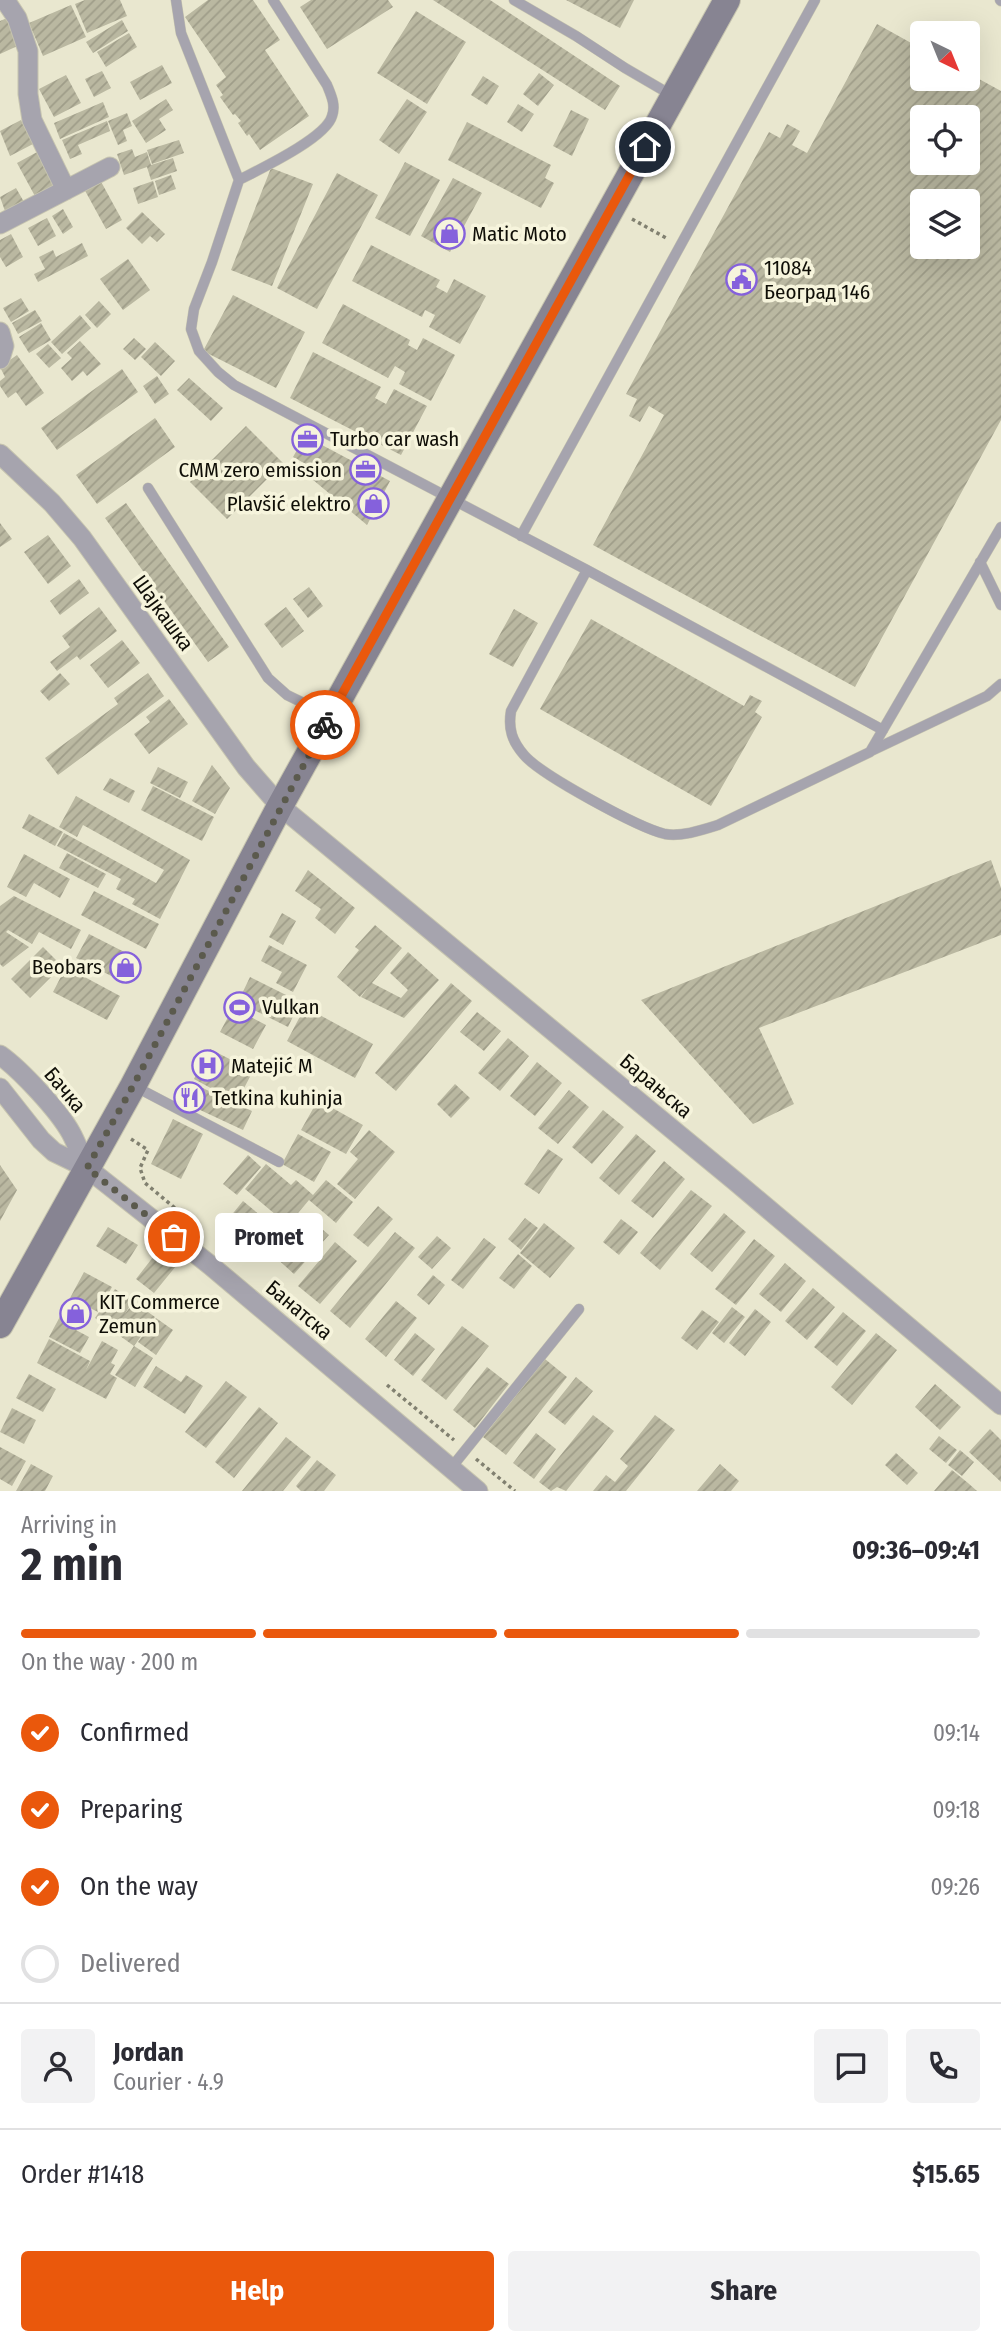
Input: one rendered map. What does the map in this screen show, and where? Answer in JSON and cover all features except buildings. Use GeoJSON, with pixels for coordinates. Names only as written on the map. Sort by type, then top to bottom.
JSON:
{"type":"FeatureCollection","features":[{"type":"Feature","properties":{"kind":"main road"},"geometry":{"type":"LineString","coordinates":[[0,1325],[133,1086],[280,806],[673,96],[722,2]]}},
{"type":"Feature","properties":{"kind":"street"},"geometry":{"type":"LineString","coordinates":[[5,0],[17,18],[28,51],[28,94],[32,120],[66,190]]}},
{"type":"Feature","properties":{"kind":"street"},"geometry":{"type":"LineString","coordinates":[[0,225],[110,167]]}},
{"type":"Feature","properties":{"kind":"street"},"geometry":{"type":"LineString","coordinates":[[0,332],[4,346],[0,359]]}},
{"type":"Feature","properties":{"kind":"street","name":"Шајкашка"},"geometry":{"type":"LineString","coordinates":[[0,454],[52,503],[82,538],[246,767],[280,806]]}},
{"type":"Feature","properties":{"kind":"street","name":"Барањска"},"geometry":{"type":"LineString","coordinates":[[280,806],[713,1163],[1001,1405]]}},
{"type":"Feature","properties":{"kind":"street","name":"Бачка"},"geometry":{"type":"LineString","coordinates":[[0,1055],[22,1074],[59,1116],[71,1132],[87,1168]]}},
{"type":"Feature","properties":{"kind":"street"},"geometry":{"type":"LineString","coordinates":[[0,1088],[41,1140],[54,1152],[87,1168]]}},
{"type":"Feature","properties":{"kind":"street","name":"Банатска"},"geometry":{"type":"LineString","coordinates":[[87,1168],[210,1265],[478,1491]]}},
{"type":"Feature","properties":{"kind":"lane"},"geometry":{"type":"LineString","coordinates":[[176,0],[181,33],[239,180],[194,309],[191,329],[199,351],[218,372],[234,385],[587,570],[883,730]]}},
{"type":"Feature","properties":{"kind":"lane"},"geometry":{"type":"LineString","coordinates":[[239,180],[313,138],[326,128],[333,115],[333,100],[327,85],[273,0]]}},
{"type":"Feature","properties":{"kind":"lane"},"geometry":{"type":"LineString","coordinates":[[514,0],[673,96]]}},
{"type":"Feature","properties":{"kind":"lane"},"geometry":{"type":"LineString","coordinates":[[520,536],[815,0]]}},
{"type":"Feature","properties":{"kind":"lane"},"geometry":{"type":"LineString","coordinates":[[148,488],[268,678],[287,695],[330,716]]}},
{"type":"Feature","properties":{"kind":"lane"},"geometry":{"type":"LineString","coordinates":[[870,752],[1001,527]]}},
{"type":"Feature","properties":{"kind":"lane"},"geometry":{"type":"LineString","coordinates":[[981,562],[1001,605]]}},
{"type":"Feature","properties":{"kind":"lane"},"geometry":{"type":"LineString","coordinates":[[587,570],[511,711],[511,736],[523,754],[538,769],[647,829],[668,835],[718,825],[986,696],[1001,684]]}},
{"type":"Feature","properties":{"kind":"lane"},"geometry":{"type":"LineString","coordinates":[[133,1086],[279,1162]]}},
{"type":"Feature","properties":{"kind":"lane"},"geometry":{"type":"LineString","coordinates":[[452,1468],[579,1310]]}},
{"type":"Feature","properties":{"kind":"path"},"geometry":{"type":"LineString","coordinates":[[611,208],[681,246]]}},
{"type":"Feature","properties":{"kind":"path"},"geometry":{"type":"LineString","coordinates":[[110,1126],[148,1150],[140,1168],[145,1183],[188,1219]]}},
{"type":"Feature","properties":{"kind":"path"},"geometry":{"type":"LineString","coordinates":[[380,1379],[515,1491]]}},
{"type":"Feature","properties":{"kind":"way so far"},"geometry":{"type":"LineString","coordinates":[[174,1237],[87,1168],[325,725]]}},
{"type":"Feature","properties":{"kind":"place","name":"Matic Moto"},"geometry":{"type":"Point","coordinates":[449,234]}},
{"type":"Feature","properties":{"kind":"place","name":"11084 Београд 146"},"geometry":{"type":"Point","coordinates":[741,280]}},
{"type":"Feature","properties":{"kind":"place","name":"Turbo car wash"},"geometry":{"type":"Point","coordinates":[307,439]}},
{"type":"Feature","properties":{"kind":"place","name":"CMM zero emission"},"geometry":{"type":"Point","coordinates":[365,470]}},
{"type":"Feature","properties":{"kind":"place","name":"Plavšić elektro"},"geometry":{"type":"Point","coordinates":[374,504]}},
{"type":"Feature","properties":{"kind":"place","name":"Beobars"},"geometry":{"type":"Point","coordinates":[125,967]}},
{"type":"Feature","properties":{"kind":"place","name":"Vulkan"},"geometry":{"type":"Point","coordinates":[239,1007]}},
{"type":"Feature","properties":{"kind":"place","name":"Matejić M"},"geometry":{"type":"Point","coordinates":[208,1066]}},
{"type":"Feature","properties":{"kind":"place","name":"Tetkina kuhinja"},"geometry":{"type":"Point","coordinates":[189,1098]}},
{"type":"Feature","properties":{"kind":"place","name":"Promet"},"geometry":{"type":"Point","coordinates":[174,1237]}},
{"type":"Feature","properties":{"kind":"place","name":"KIT Commerce Zemun"},"geometry":{"type":"Point","coordinates":[76,1314]}},
{"type":"Feature","properties":{"kind":"route"},"geometry":{"type":"LineString","coordinates":[[325,725],[645,147]]}}]}
